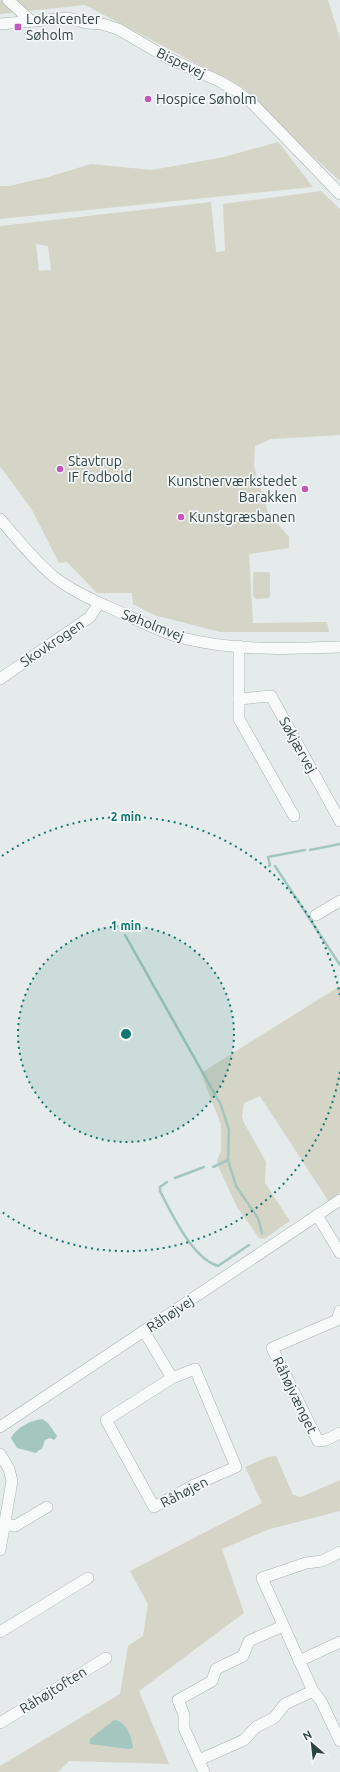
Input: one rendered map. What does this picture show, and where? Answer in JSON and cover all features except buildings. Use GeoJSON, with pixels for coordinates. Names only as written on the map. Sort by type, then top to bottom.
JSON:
{"type":"FeatureCollection","features":[{"type":"Feature","properties":{"kind":"street"},"geometry":{"type":"LineString","coordinates":[[8,0],[31,21]]}},
{"type":"Feature","properties":{"kind":"street","name":"Bispevej"},"geometry":{"type":"LineString","coordinates":[[0,24],[68,18],[118,28],[166,57],[221,82],[239,93],[252,103],[340,194]]}},
{"type":"Feature","properties":{"kind":"street","name":"Søholmvej"},"geometry":{"type":"LineString","coordinates":[[0,519],[33,557],[54,576],[73,589],[99,603],[155,629],[182,638],[204,643],[280,648],[340,647]]}},
{"type":"Feature","properties":{"kind":"street","name":"Skovkrogen"},"geometry":{"type":"LineString","coordinates":[[0,679],[90,617],[99,603]]}},
{"type":"Feature","properties":{"kind":"street"},"geometry":{"type":"LineString","coordinates":[[239,646],[239,719],[294,816]]}},
{"type":"Feature","properties":{"kind":"street","name":"Søkjærvej"},"geometry":{"type":"LineString","coordinates":[[239,699],[270,696],[340,821]]}},
{"type":"Feature","properties":{"kind":"street"},"geometry":{"type":"LineString","coordinates":[[316,915],[340,901]]}},
{"type":"Feature","properties":{"kind":"street","name":"Råhøjvej"},"geometry":{"type":"LineString","coordinates":[[0,1427],[340,1200]]}},
{"type":"Feature","properties":{"kind":"street"},"geometry":{"type":"LineString","coordinates":[[317,1216],[340,1254]]}},
{"type":"Feature","properties":{"kind":"street","name":"Råhøjvænget"},"geometry":{"type":"LineString","coordinates":[[339,1318],[272,1348],[318,1441],[326,1440],[340,1434]]}},
{"type":"Feature","properties":{"kind":"street"},"geometry":{"type":"LineString","coordinates":[[144,1331],[172,1378]]}},
{"type":"Feature","properties":{"kind":"street","name":"Råhøjen"},"geometry":{"type":"LineString","coordinates":[[195,1369],[236,1467],[194,1485],[154,1507],[106,1420],[172,1378],[195,1369]]}},
{"type":"Feature","properties":{"kind":"street"},"geometry":{"type":"LineString","coordinates":[[0,1454],[11,1474],[12,1481],[2,1524],[0,1550]]}},
{"type":"Feature","properties":{"kind":"street"},"geometry":{"type":"LineString","coordinates":[[2,1524],[15,1526],[47,1507]]}},
{"type":"Feature","properties":{"kind":"street"},"geometry":{"type":"LineString","coordinates":[[340,1552],[322,1561],[306,1563],[262,1578],[313,1691],[336,1722],[340,1741]]}},
{"type":"Feature","properties":{"kind":"street"},"geometry":{"type":"LineString","coordinates":[[0,1632],[88,1578]]}},
{"type":"Feature","properties":{"kind":"street"},"geometry":{"type":"LineString","coordinates":[[204,1772],[184,1728],[184,1715],[178,1700],[212,1681],[216,1669],[243,1656],[250,1641],[283,1626]]}},
{"type":"Feature","properties":{"kind":"street"},"geometry":{"type":"LineString","coordinates":[[299,1661],[340,1642]]}},
{"type":"Feature","properties":{"kind":"street","name":"Råhøjtoften"},"geometry":{"type":"LineString","coordinates":[[0,1723],[106,1658]]}},
{"type":"Feature","properties":{"kind":"street"},"geometry":{"type":"LineString","coordinates":[[199,1760],[244,1740],[256,1726],[274,1718],[285,1704],[313,1691]]}},
{"type":"Feature","properties":{"kind":"shaded area"},"geometry":{"type":"Polygon","coordinates":[[[0,0],[328,0],[340,38],[340,181],[288,134],[245,89],[85,5],[0,14],[0,0]]]}},
{"type":"Feature","properties":{"kind":"shaded area"},"geometry":{"type":"Polygon","coordinates":[[[278,142],[313,187],[0,219],[0,186],[9,186],[48,177],[91,164],[152,170],[224,157],[278,142]]]}},
{"type":"Feature","properties":{"kind":"shaded area"},"geometry":{"type":"Polygon","coordinates":[[[321,191],[340,209],[340,435],[271,439],[255,446],[254,466],[268,513],[289,537],[289,548],[249,554],[253,623],[327,622],[329,632],[220,632],[154,615],[133,604],[132,593],[97,593],[67,562],[59,563],[32,510],[0,466],[0,226],[211,202],[216,252],[225,251],[223,204],[321,191]],[[36,244],[39,271],[51,270],[48,246],[36,244]]]}},
{"type":"Feature","properties":{"kind":"shaded area"},"geometry":{"type":"Polygon","coordinates":[[[254,572],[270,573],[269,598],[256,599],[253,596],[254,572]]]}},
{"type":"Feature","properties":{"kind":"shaded area"},"geometry":{"type":"Polygon","coordinates":[[[340,986],[340,1193],[329,1202],[260,1096],[244,1103],[242,1116],[243,1121],[266,1162],[265,1183],[290,1221],[264,1239],[259,1238],[237,1207],[219,1168],[217,1160],[221,1151],[221,1125],[201,1073],[340,986]]]}},
{"type":"Feature","properties":{"kind":"shaded area"},"geometry":{"type":"Polygon","coordinates":[[[42,1419],[48,1423],[57,1436],[56,1438],[54,1440],[50,1438],[45,1440],[42,1449],[36,1453],[17,1448],[11,1438],[13,1434],[24,1425],[42,1419]]]}},
{"type":"Feature","properties":{"kind":"shaded area"},"geometry":{"type":"Polygon","coordinates":[[[276,1456],[293,1495],[301,1497],[340,1480],[340,1511],[270,1529],[222,1549],[244,1613],[139,1691],[169,1764],[69,1761],[58,1772],[0,1772],[0,1766],[120,1694],[128,1646],[143,1636],[148,1604],[130,1571],[262,1503],[245,1467],[268,1457],[276,1456]]]}},
{"type":"Feature","properties":{"kind":"shaded area"},"geometry":{"type":"Polygon","coordinates":[[[114,1720],[122,1723],[128,1730],[133,1748],[128,1749],[90,1744],[90,1739],[114,1720]]]}},
{"type":"Feature","properties":{"kind":"waterway"},"geometry":{"type":"LineString","coordinates":[[310,850],[340,844]]}},
{"type":"Feature","properties":{"kind":"waterway"},"geometry":{"type":"LineString","coordinates":[[269,866],[268,857],[305,850]]}},
{"type":"Feature","properties":{"kind":"waterway"},"geometry":{"type":"LineString","coordinates":[[275,866],[340,965]]}},
{"type":"Feature","properties":{"kind":"waterway"},"geometry":{"type":"LineString","coordinates":[[125,935],[221,1105],[229,1130],[228,1160],[236,1186],[258,1218],[262,1233]]}},
{"type":"Feature","properties":{"kind":"waterway"},"geometry":{"type":"LineString","coordinates":[[213,1167],[228,1160]]}},
{"type":"Feature","properties":{"kind":"waterway"},"geometry":{"type":"LineString","coordinates":[[175,1178],[204,1167]]}},
{"type":"Feature","properties":{"kind":"waterway"},"geometry":{"type":"LineString","coordinates":[[167,1182],[160,1187],[160,1191],[170,1211],[191,1245],[209,1261],[218,1266],[249,1245]]}},
{"type":"Feature","properties":{"kind":"place","name":"Lokalcenter Søholm"},"geometry":{"type":"Point","coordinates":[18,27]}},
{"type":"Feature","properties":{"kind":"place","name":"Hospice Søholm"},"geometry":{"type":"Point","coordinates":[148,99]}},
{"type":"Feature","properties":{"kind":"place","name":"Stavtrup IF fodbold"},"geometry":{"type":"Point","coordinates":[60,469]}},
{"type":"Feature","properties":{"kind":"place","name":"Kunstnerværkstedet Barakken"},"geometry":{"type":"Point","coordinates":[305,489]}},
{"type":"Feature","properties":{"kind":"place","name":"Kunstgræsbanen"},"geometry":{"type":"Point","coordinates":[181,517]}}]}
